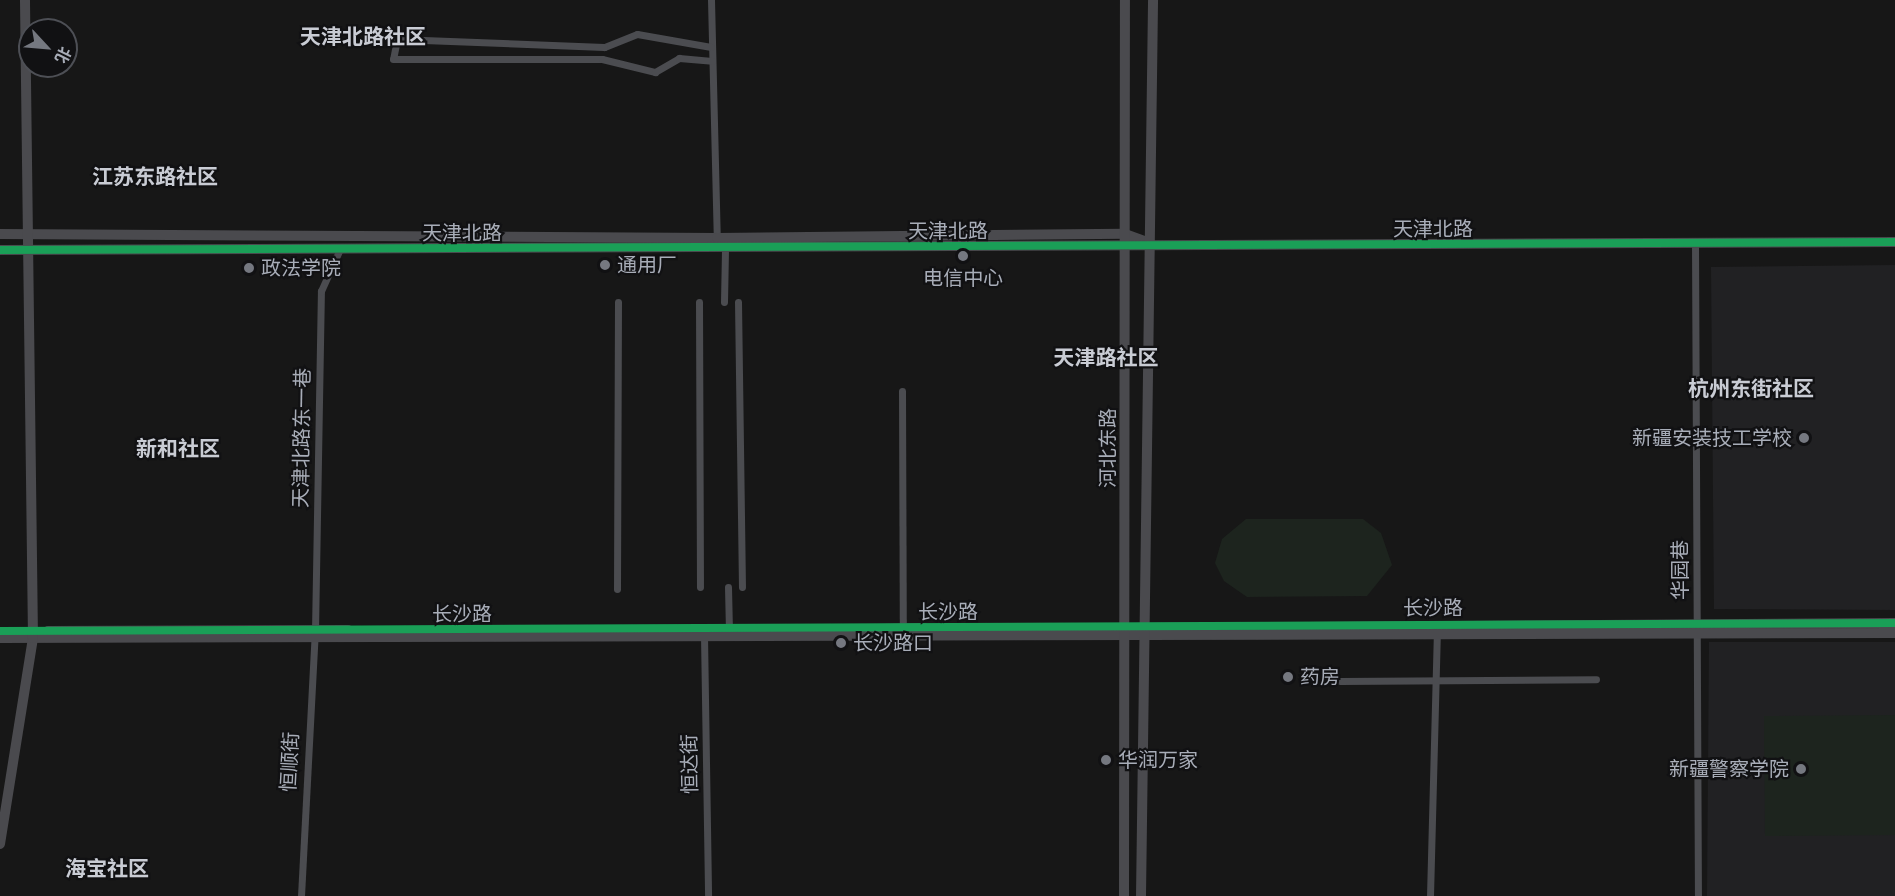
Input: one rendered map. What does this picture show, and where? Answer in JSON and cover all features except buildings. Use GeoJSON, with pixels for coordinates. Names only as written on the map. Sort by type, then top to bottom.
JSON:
{"type":"FeatureCollection","features":[{"type":"Feature","properties":{"kind":"street"},"geometry":{"type":"LineString","coordinates":[[0,844],[33,635],[25,250],[25,0]]}},
{"type":"Feature","properties":{"kind":"street"},"geometry":{"type":"LineString","coordinates":[[711,0],[711,46],[724,302]]}},
{"type":"Feature","properties":{"kind":"street","name":"河北东路"},"geometry":{"type":"LineString","coordinates":[[1124,896],[1127,631],[1125,0]]}},
{"type":"Feature","properties":{"kind":"street"},"geometry":{"type":"LineString","coordinates":[[1141,896],[1153,244],[1153,0]]}},
{"type":"Feature","properties":{"kind":"street"},"geometry":{"type":"LineString","coordinates":[[711,46],[637,34],[604,47],[397,39],[393,59],[602,59],[655,72],[679,58],[712,61]]}},
{"type":"Feature","properties":{"kind":"street","name":"天津北路"},"geometry":{"type":"LineString","coordinates":[[0,234],[720,245],[1126,248],[1153,244],[1895,242]]}},
{"type":"Feature","properties":{"kind":"street","name":"天津北路"},"geometry":{"type":"LineString","coordinates":[[0,250],[720,245],[1125,234],[1153,244]]}},
{"type":"Feature","properties":{"kind":"street","name":"华园巷"},"geometry":{"type":"LineString","coordinates":[[1695,244],[1698,896]]}},
{"type":"Feature","properties":{"kind":"street","name":"天津北路东一巷"},"geometry":{"type":"LineString","coordinates":[[314,634],[321,291],[340,249]]}},
{"type":"Feature","properties":{"kind":"street"},"geometry":{"type":"LineString","coordinates":[[617,589],[618,302]]}},
{"type":"Feature","properties":{"kind":"street"},"geometry":{"type":"LineString","coordinates":[[699,302],[700,587]]}},
{"type":"Feature","properties":{"kind":"street"},"geometry":{"type":"LineString","coordinates":[[738,302],[742,587]]}},
{"type":"Feature","properties":{"kind":"street"},"geometry":{"type":"LineString","coordinates":[[902,391],[903,628]]}},
{"type":"Feature","properties":{"kind":"street"},"geometry":{"type":"LineString","coordinates":[[728,587],[729,632]]}},
{"type":"Feature","properties":{"kind":"street","name":"长沙路"},"geometry":{"type":"LineString","coordinates":[[1146,630],[1437,632],[1895,623]]}},
{"type":"Feature","properties":{"kind":"street","name":"长沙路"},"geometry":{"type":"LineString","coordinates":[[0,638],[33,635],[704,635],[1697,627],[1895,633]]}},
{"type":"Feature","properties":{"kind":"street","name":"长沙路"},"geometry":{"type":"LineString","coordinates":[[704,635],[729,632],[903,628],[1127,631]]}},
{"type":"Feature","properties":{"kind":"street","name":"长沙路"},"geometry":{"type":"LineString","coordinates":[[0,631],[33,635]]}},
{"type":"Feature","properties":{"kind":"street"},"geometry":{"type":"LineString","coordinates":[[1430,896],[1437,632]]}},
{"type":"Feature","properties":{"kind":"street","name":"恒顺街"},"geometry":{"type":"LineString","coordinates":[[301,896],[314,634]]}},
{"type":"Feature","properties":{"kind":"street","name":"恒达街"},"geometry":{"type":"LineString","coordinates":[[704,635],[708,896]]}},
{"type":"Feature","properties":{"kind":"street"},"geometry":{"type":"LineString","coordinates":[[1340,681],[1596,679]]}},
{"type":"Feature","properties":{"kind":"shaded area","name":"新疆安装技工学校"},"geometry":{"type":"Polygon","coordinates":[[[1895,265],[1895,610],[1714,609],[1711,267],[1895,265]]]}},
{"type":"Feature","properties":{"kind":"shaded area"},"geometry":{"type":"Polygon","coordinates":[[[1246,519],[1363,519],[1381,533],[1392,565],[1367,596],[1247,597],[1224,581],[1215,563],[1222,539],[1246,519]]]}},
{"type":"Feature","properties":{"kind":"shaded area","name":"新疆警察学院"},"geometry":{"type":"Polygon","coordinates":[[[1709,642],[1895,642],[1895,896],[1707,896],[1709,642]]]}},
{"type":"Feature","properties":{"kind":"shaded area"},"geometry":{"type":"Polygon","coordinates":[[[1895,715],[1895,835],[1765,836],[1764,716],[1895,715]]]}},
{"type":"Feature","properties":{"kind":"cycle path"},"geometry":{"type":"LineString","coordinates":[[0,250],[1895,242]]}},
{"type":"Feature","properties":{"kind":"cycle path"},"geometry":{"type":"LineString","coordinates":[[0,631],[1895,623]]}},
{"type":"Feature","properties":{"kind":"place","name":"电信中心"},"geometry":{"type":"Point","coordinates":[963,256]}},
{"type":"Feature","properties":{"kind":"place","name":"通用厂"},"geometry":{"type":"Point","coordinates":[605,265]}},
{"type":"Feature","properties":{"kind":"place","name":"政法学院"},"geometry":{"type":"Point","coordinates":[249,268]}},
{"type":"Feature","properties":{"kind":"place","name":"新疆安装技工学校"},"geometry":{"type":"Point","coordinates":[1804,438]}},
{"type":"Feature","properties":{"kind":"place","name":"长沙路口"},"geometry":{"type":"Point","coordinates":[841,643]}},
{"type":"Feature","properties":{"kind":"place","name":"药房"},"geometry":{"type":"Point","coordinates":[1288,677]}},
{"type":"Feature","properties":{"kind":"place","name":"华润万家"},"geometry":{"type":"Point","coordinates":[1106,760]}},
{"type":"Feature","properties":{"kind":"place","name":"新疆警察学院"},"geometry":{"type":"Point","coordinates":[1801,769]}},
{"type":"Feature","properties":{"kind":"district","name":"天津北路社区"},"geometry":{"type":"Point","coordinates":[363,37]}},
{"type":"Feature","properties":{"kind":"district","name":"江苏东路社区"},"geometry":{"type":"Point","coordinates":[155,177]}},
{"type":"Feature","properties":{"kind":"district","name":"天津路社区"},"geometry":{"type":"Point","coordinates":[1106,358]}},
{"type":"Feature","properties":{"kind":"district","name":"杭州东街社区"},"geometry":{"type":"Point","coordinates":[1751,389]}},
{"type":"Feature","properties":{"kind":"district","name":"新和社区"},"geometry":{"type":"Point","coordinates":[178,449]}},
{"type":"Feature","properties":{"kind":"district","name":"海宝社区"},"geometry":{"type":"Point","coordinates":[107,869]}}]}
